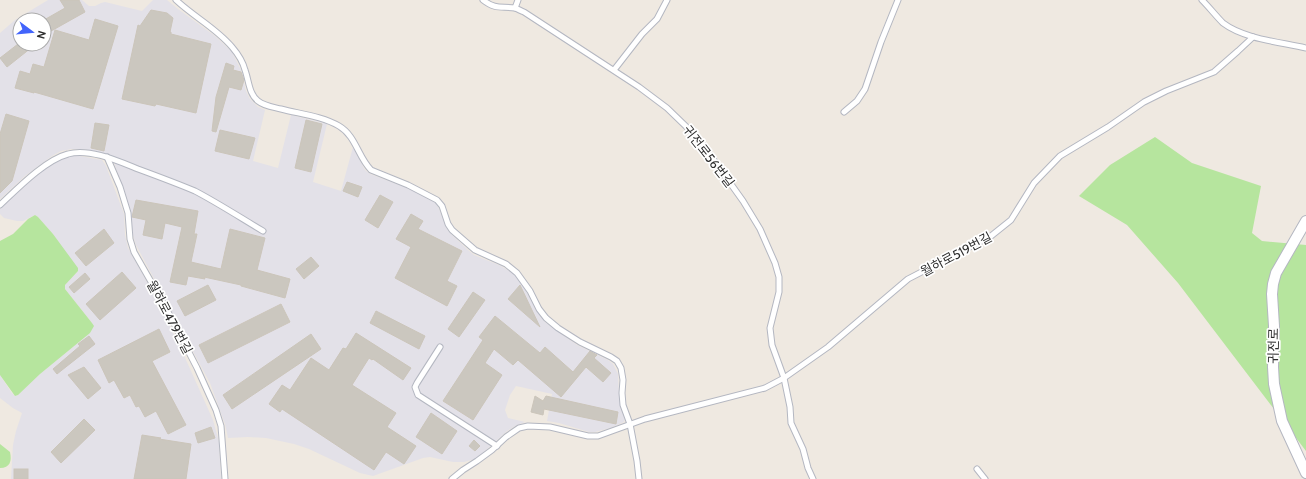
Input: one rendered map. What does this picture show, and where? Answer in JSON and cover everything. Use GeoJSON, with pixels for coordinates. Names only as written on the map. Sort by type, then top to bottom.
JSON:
{"type":"FeatureCollection","features":[{"type":"Feature","properties":{"kind":"street","name":"귀전로"},"geometry":{"type":"LineString","coordinates":[[1306,221],[1276,273],[1272,294],[1274,326],[1274,384],[1282,421],[1306,473]]}},
{"type":"Feature","properties":{"kind":"lane"},"geometry":{"type":"LineString","coordinates":[[176,0],[187,11],[218,33],[232,47],[240,58],[245,69],[253,96],[259,102],[268,106],[323,119],[341,127],[347,132],[354,142],[371,170],[408,185],[437,200],[442,206],[448,224],[452,230],[475,250],[506,264],[517,273],[546,318],[558,328],[580,342],[617,361],[623,380],[623,405],[630,424],[638,461],[639,479]]}},
{"type":"Feature","properties":{"kind":"lane","name":"귀전로56번길"},"geometry":{"type":"LineString","coordinates":[[483,0],[492,6],[515,8],[524,12],[614,70],[667,108],[698,138],[743,201],[760,230],[775,263],[779,277],[779,292],[770,328],[772,345],[784,378],[790,407],[791,423],[803,449],[808,468],[813,479]]}},
{"type":"Feature","properties":{"kind":"lane"},"geometry":{"type":"LineString","coordinates":[[515,8],[518,0]]}},
{"type":"Feature","properties":{"kind":"lane"},"geometry":{"type":"LineString","coordinates":[[614,70],[642,34],[657,19],[667,0]]}},
{"type":"Feature","properties":{"kind":"lane"},"geometry":{"type":"LineString","coordinates":[[844,112],[857,101],[865,89],[881,42],[898,0]]}},
{"type":"Feature","properties":{"kind":"lane"},"geometry":{"type":"LineString","coordinates":[[1202,0],[1222,22],[1232,29],[1253,37],[1306,48]]}},
{"type":"Feature","properties":{"kind":"lane","name":"월하로519번길"},"geometry":{"type":"LineString","coordinates":[[452,479],[462,470],[478,462],[506,437],[519,428],[528,426],[550,426],[588,436],[598,436],[630,424],[686,408],[750,393],[765,388],[784,378],[828,347],[908,279],[991,236],[1002,228],[1011,220],[1034,183],[1060,156],[1108,127],[1144,102],[1166,91],[1214,72],[1253,37]]}},
{"type":"Feature","properties":{"kind":"lane"},"geometry":{"type":"LineString","coordinates":[[0,205],[43,167],[62,156],[70,153],[80,153],[107,157],[195,192],[263,231]]}},
{"type":"Feature","properties":{"kind":"lane","name":"월하로479번길"},"geometry":{"type":"LineString","coordinates":[[107,157],[120,187],[128,213],[130,239],[134,252],[166,308],[197,368],[216,410],[221,426],[225,479]]}},
{"type":"Feature","properties":{"kind":"lane"},"geometry":{"type":"LineString","coordinates":[[440,347],[415,387],[418,395],[497,446]]}},
{"type":"Feature","properties":{"kind":"lane"},"geometry":{"type":"LineString","coordinates":[[977,469],[985,479]]}},
{"type":"Feature","properties":{"kind":"shaded area"},"geometry":{"type":"Polygon","coordinates":[[[48,0],[82,0],[89,6],[95,6],[105,2],[142,11],[153,0],[167,0],[215,36],[232,52],[241,70],[246,91],[250,99],[258,107],[265,110],[253,161],[278,168],[291,115],[327,124],[313,182],[341,191],[353,147],[365,170],[370,174],[410,189],[436,203],[446,227],[468,250],[474,255],[501,266],[516,275],[545,322],[577,345],[608,360],[613,364],[618,374],[620,403],[625,419],[624,422],[610,428],[589,432],[547,421],[552,394],[516,386],[510,395],[505,410],[508,418],[525,422],[507,431],[475,459],[464,462],[453,462],[430,457],[423,458],[373,476],[360,473],[309,449],[294,444],[266,438],[228,438],[225,424],[210,383],[136,245],[129,208],[112,156],[83,149],[61,151],[25,176],[0,199],[0,33],[12,23],[12,52],[52,52],[52,12],[28,12],[48,0]]]}},
{"type":"Feature","properties":{"kind":"shaded area"},"geometry":{"type":"Polygon","coordinates":[[[71,156],[102,160],[106,166],[124,214],[125,235],[128,248],[157,300],[213,420],[219,442],[221,479],[11,479],[13,445],[22,413],[0,398],[0,375],[11,392],[15,396],[18,395],[40,374],[90,333],[93,326],[65,289],[65,285],[78,271],[53,234],[35,215],[23,221],[17,221],[4,218],[0,214],[0,209],[32,179],[50,165],[71,156]]]}},
{"type":"Feature","properties":{"kind":"green space"},"geometry":{"type":"Polygon","coordinates":[[[1155,137],[1192,163],[1261,186],[1252,233],[1262,241],[1306,245],[1306,451],[1178,283],[1127,225],[1079,196],[1110,165],[1155,137]]]}},
{"type":"Feature","properties":{"kind":"green space"},"geometry":{"type":"Polygon","coordinates":[[[35,215],[53,234],[78,268],[78,271],[65,285],[65,289],[94,326],[90,333],[15,396],[0,375],[0,241],[13,234],[28,219],[35,215]]]}},
{"type":"Feature","properties":{"kind":"green space"},"geometry":{"type":"Polygon","coordinates":[[[0,444],[10,452],[11,458],[10,463],[3,468],[0,468],[0,444]]]}},
{"type":"Feature","properties":{"kind":"building"},"geometry":{"type":"Polygon","coordinates":[[[60,0],[79,0],[85,12],[52,31],[52,15],[65,8],[60,0]]]}},
{"type":"Feature","properties":{"kind":"building"},"geometry":{"type":"Polygon","coordinates":[[[151,10],[167,13],[173,18],[170,32],[171,34],[211,44],[196,113],[156,104],[155,106],[122,99],[138,25],[140,26],[151,10]]]}},
{"type":"Feature","properties":{"kind":"building"},"geometry":{"type":"Polygon","coordinates":[[[95,19],[118,26],[93,109],[15,88],[20,71],[30,74],[33,64],[44,67],[48,52],[52,52],[52,40],[55,30],[89,40],[95,19]]]}},
{"type":"Feature","properties":{"kind":"building"},"geometry":{"type":"Polygon","coordinates":[[[12,49],[12,52],[26,52],[7,67],[0,58],[12,49]]]}},
{"type":"Feature","properties":{"kind":"building"},"geometry":{"type":"Polygon","coordinates":[[[226,63],[234,66],[233,70],[241,72],[244,80],[241,90],[229,87],[216,132],[212,131],[216,97],[226,63]]]}},
{"type":"Feature","properties":{"kind":"building"},"geometry":{"type":"Polygon","coordinates":[[[6,114],[29,121],[12,181],[0,193],[0,134],[6,114]]]}},
{"type":"Feature","properties":{"kind":"building"},"geometry":{"type":"Polygon","coordinates":[[[306,120],[322,124],[311,172],[295,168],[306,120]]]}},
{"type":"Feature","properties":{"kind":"building"},"geometry":{"type":"Polygon","coordinates":[[[95,123],[109,125],[104,151],[91,148],[95,123]]]}},
{"type":"Feature","properties":{"kind":"building"},"geometry":{"type":"Polygon","coordinates":[[[220,130],[255,138],[249,159],[215,151],[220,130]]]}},
{"type":"Feature","properties":{"kind":"building"},"geometry":{"type":"Polygon","coordinates":[[[347,182],[362,187],[358,197],[343,191],[347,182]]]}},
{"type":"Feature","properties":{"kind":"building"},"geometry":{"type":"Polygon","coordinates":[[[380,195],[393,202],[378,228],[365,220],[380,195]]]}},
{"type":"Feature","properties":{"kind":"building"},"geometry":{"type":"Polygon","coordinates":[[[136,200],[198,211],[194,234],[197,234],[191,262],[221,269],[230,229],[265,238],[257,270],[290,279],[285,298],[241,285],[204,277],[205,279],[188,276],[186,285],[170,282],[182,227],[165,223],[162,239],[143,235],[146,220],[132,217],[136,200]]]}},
{"type":"Feature","properties":{"kind":"building"},"geometry":{"type":"Polygon","coordinates":[[[411,214],[423,221],[418,229],[462,251],[447,281],[457,286],[447,306],[395,278],[411,247],[396,239],[411,214]]]}},
{"type":"Feature","properties":{"kind":"building"},"geometry":{"type":"Polygon","coordinates":[[[104,229],[114,243],[86,266],[75,253],[104,229]]]}},
{"type":"Feature","properties":{"kind":"building"},"geometry":{"type":"Polygon","coordinates":[[[311,257],[319,266],[304,279],[296,269],[311,257]]]}},
{"type":"Feature","properties":{"kind":"building"},"geometry":{"type":"Polygon","coordinates":[[[122,272],[136,288],[100,320],[86,304],[122,272]]]}},
{"type":"Feature","properties":{"kind":"building"},"geometry":{"type":"Polygon","coordinates":[[[85,273],[90,279],[74,293],[69,287],[85,273]]]}},
{"type":"Feature","properties":{"kind":"building"},"geometry":{"type":"Polygon","coordinates":[[[208,285],[216,300],[185,316],[177,301],[208,285]]]}},
{"type":"Feature","properties":{"kind":"building"},"geometry":{"type":"Polygon","coordinates":[[[520,285],[540,327],[508,299],[520,285]]]}},
{"type":"Feature","properties":{"kind":"building"},"geometry":{"type":"Polygon","coordinates":[[[473,292],[485,300],[459,337],[448,329],[473,292]]]}},
{"type":"Feature","properties":{"kind":"building"},"geometry":{"type":"Polygon","coordinates":[[[281,304],[290,322],[208,363],[199,345],[281,304]]]}},
{"type":"Feature","properties":{"kind":"building"},"geometry":{"type":"Polygon","coordinates":[[[376,311],[425,336],[419,349],[370,323],[376,311]]]}},
{"type":"Feature","properties":{"kind":"building"},"geometry":{"type":"Polygon","coordinates":[[[495,316],[540,353],[545,347],[573,372],[590,351],[597,355],[594,358],[611,373],[603,382],[586,367],[561,397],[518,360],[513,365],[494,349],[485,363],[502,375],[473,420],[443,401],[483,340],[479,337],[495,316]]]}},
{"type":"Feature","properties":{"kind":"building"},"geometry":{"type":"Polygon","coordinates":[[[159,329],[170,352],[152,361],[186,425],[168,434],[156,411],[145,417],[139,406],[136,407],[130,395],[124,398],[114,380],[109,383],[98,360],[159,329]]]}},
{"type":"Feature","properties":{"kind":"building"},"geometry":{"type":"Polygon","coordinates":[[[356,333],[411,368],[403,380],[373,359],[372,360],[369,358],[352,385],[396,413],[387,427],[416,446],[404,464],[386,452],[374,470],[282,409],[280,412],[269,404],[282,385],[290,390],[311,358],[329,370],[343,348],[346,349],[356,333]]]}},
{"type":"Feature","properties":{"kind":"building"},"geometry":{"type":"Polygon","coordinates":[[[311,334],[321,349],[232,409],[223,395],[311,334]]]}},
{"type":"Feature","properties":{"kind":"building"},"geometry":{"type":"Polygon","coordinates":[[[89,336],[95,344],[57,374],[53,369],[80,346],[78,344],[89,336]]]}},
{"type":"Feature","properties":{"kind":"building"},"geometry":{"type":"Polygon","coordinates":[[[84,367],[101,388],[88,399],[68,375],[84,367]]]}},
{"type":"Feature","properties":{"kind":"building"},"geometry":{"type":"Polygon","coordinates":[[[535,396],[543,401],[546,396],[618,412],[616,424],[544,409],[543,415],[531,412],[535,396]]]}},
{"type":"Feature","properties":{"kind":"building"},"geometry":{"type":"Polygon","coordinates":[[[431,413],[457,431],[442,454],[416,437],[431,413]]]}},
{"type":"Feature","properties":{"kind":"building"},"geometry":{"type":"Polygon","coordinates":[[[84,419],[95,430],[61,463],[51,452],[84,419]]]}},
{"type":"Feature","properties":{"kind":"building"},"geometry":{"type":"Polygon","coordinates":[[[211,427],[215,438],[198,443],[195,433],[211,427]]]}},
{"type":"Feature","properties":{"kind":"building"},"geometry":{"type":"Polygon","coordinates":[[[142,435],[191,444],[186,479],[134,479],[142,435]]]}},
{"type":"Feature","properties":{"kind":"building"},"geometry":{"type":"Polygon","coordinates":[[[474,440],[480,446],[475,451],[469,446],[474,440]]]}},
{"type":"Feature","properties":{"kind":"building"},"geometry":{"type":"Polygon","coordinates":[[[14,469],[28,469],[28,479],[14,479],[14,469]]]}}]}
